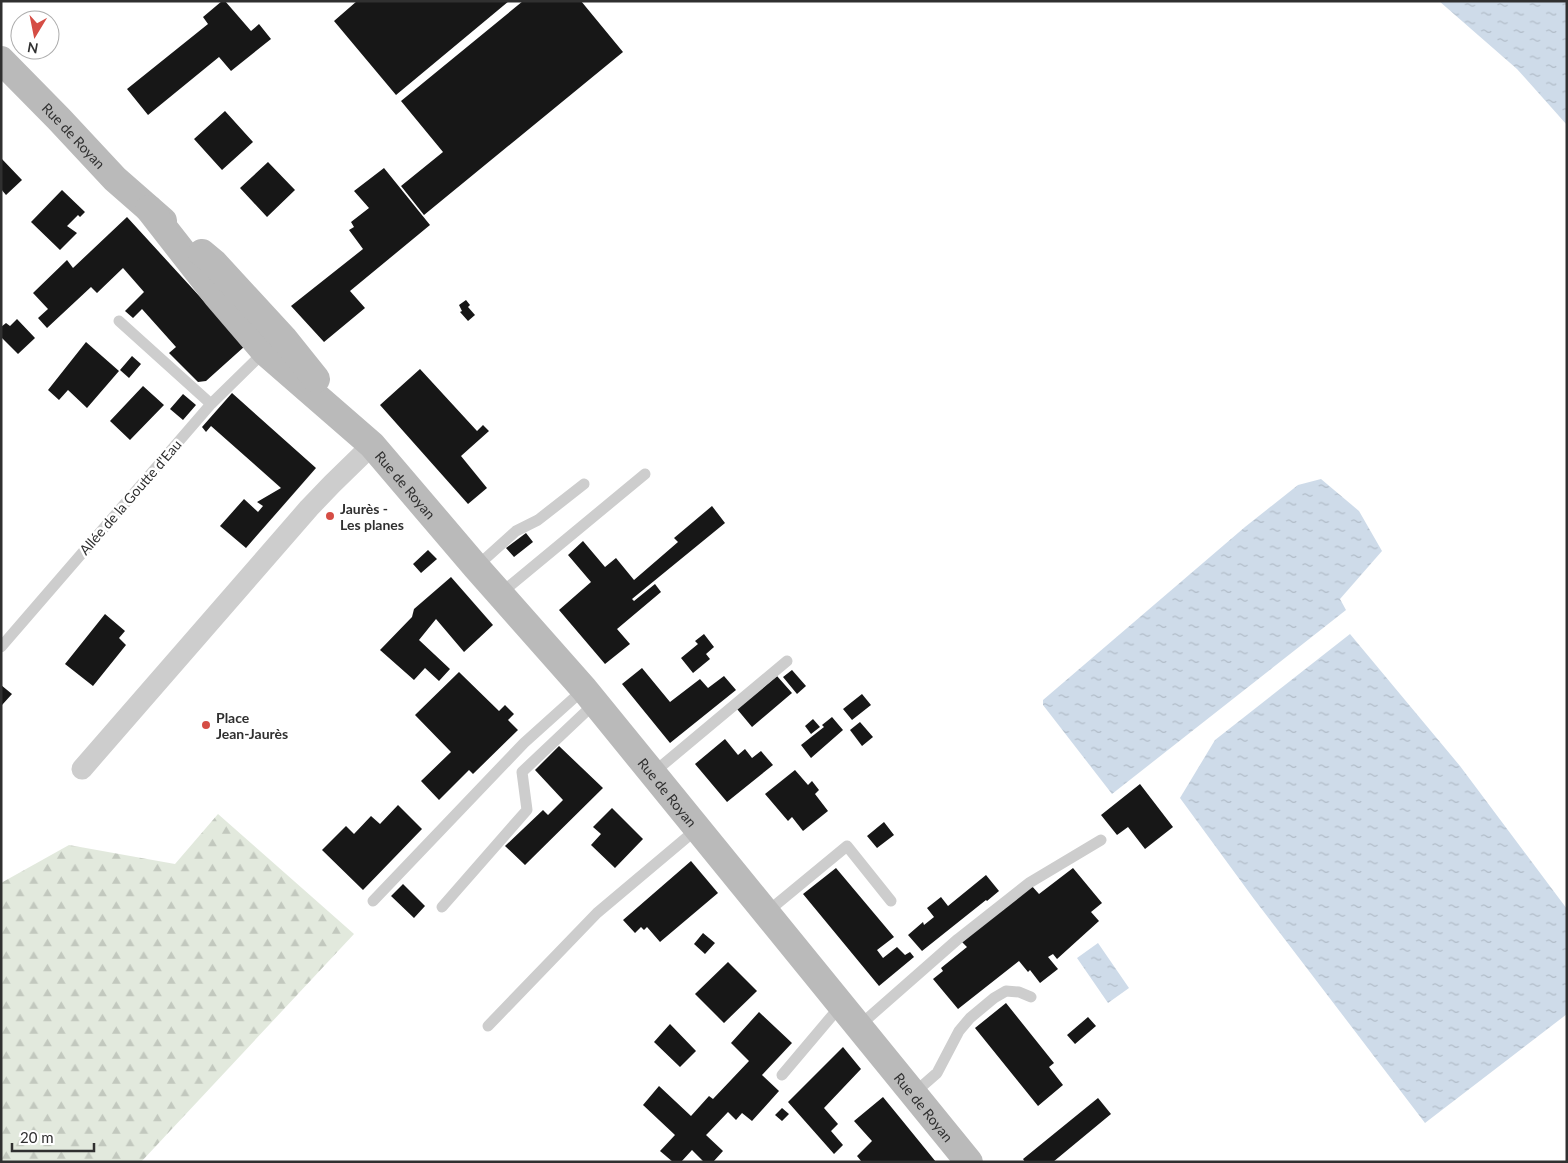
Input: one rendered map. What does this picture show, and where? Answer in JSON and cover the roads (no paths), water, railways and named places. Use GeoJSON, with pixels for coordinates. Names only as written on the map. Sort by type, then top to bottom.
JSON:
{"type":"FeatureCollection","features":[{"type":"Feature","properties":{"kind":"main road","name":"Rue de Royan"},"geometry":{"type":"LineString","coordinates":[[1,60],[115,179],[214,263],[284,339],[365,438],[590,696],[969,1162]]}},
{"type":"Feature","properties":{"kind":"main road","name":"Rue de Royan"},"geometry":{"type":"LineString","coordinates":[[149,209],[217,296],[264,352],[365,438]]}},
{"type":"Feature","properties":{"kind":"street"},"geometry":{"type":"LineString","coordinates":[[82,769],[332,484],[365,438]]}},
{"type":"Feature","properties":{"kind":"lane"},"geometry":{"type":"LineString","coordinates":[[119,321],[211,404]]}},
{"type":"Feature","properties":{"kind":"lane","name":"Allée de la Goutte d'Eau"},"geometry":{"type":"LineString","coordinates":[[1,647],[211,404],[264,352]]}},
{"type":"Feature","properties":{"kind":"lane"},"geometry":{"type":"LineString","coordinates":[[500,594],[645,474]]}},
{"type":"Feature","properties":{"kind":"lane"},"geometry":{"type":"LineString","coordinates":[[476,567],[516,530],[538,520],[584,484]]}},
{"type":"Feature","properties":{"kind":"lane"},"geometry":{"type":"LineString","coordinates":[[653,773],[787,661]]}},
{"type":"Feature","properties":{"kind":"lane"},"geometry":{"type":"LineString","coordinates":[[373,901],[524,743],[590,696]]}},
{"type":"Feature","properties":{"kind":"lane"},"geometry":{"type":"LineString","coordinates":[[442,907],[527,810],[522,772],[590,696]]}},
{"type":"Feature","properties":{"kind":"lane"},"geometry":{"type":"LineString","coordinates":[[488,1026],[597,913],[698,828]]}},
{"type":"Feature","properties":{"kind":"lane"},"geometry":{"type":"LineString","coordinates":[[860,1026],[958,939],[1029,883],[1101,840]]}},
{"type":"Feature","properties":{"kind":"lane"},"geometry":{"type":"LineString","coordinates":[[767,912],[847,846],[891,901]]}},
{"type":"Feature","properties":{"kind":"lane"},"geometry":{"type":"LineString","coordinates":[[913,1094],[937,1073],[959,1031],[970,1018],[994,998],[1006,991],[1019,992],[1031,997]]}},
{"type":"Feature","properties":{"kind":"lane"},"geometry":{"type":"LineString","coordinates":[[782,1075],[842,1004]]}},
{"type":"Feature","properties":{"kind":"water"},"geometry":{"type":"Polygon","coordinates":[[[1439,1],[1567,1],[1567,125],[1517,69],[1439,1]]]}},
{"type":"Feature","properties":{"kind":"water"},"geometry":{"type":"Polygon","coordinates":[[[1321,479],[1359,511],[1382,551],[1340,599],[1346,610],[1112,794],[1043,705],[1043,700],[1245,527],[1298,485],[1321,479]]]}},
{"type":"Feature","properties":{"kind":"water"},"geometry":{"type":"Polygon","coordinates":[[[1350,634],[1460,766],[1567,909],[1567,1014],[1425,1123],[1254,899],[1180,798],[1215,740],[1350,634]]]}},
{"type":"Feature","properties":{"kind":"water"},"geometry":{"type":"Polygon","coordinates":[[[1098,943],[1129,988],[1108,1003],[1077,958],[1098,943]]]}},
{"type":"Feature","properties":{"kind":"place","name":"Jaurès - Les planes"},"geometry":{"type":"Point","coordinates":[330,516]}},
{"type":"Feature","properties":{"kind":"place","name":"Place Jean-Jaurès"},"geometry":{"type":"Point","coordinates":[206,725]}}]}
